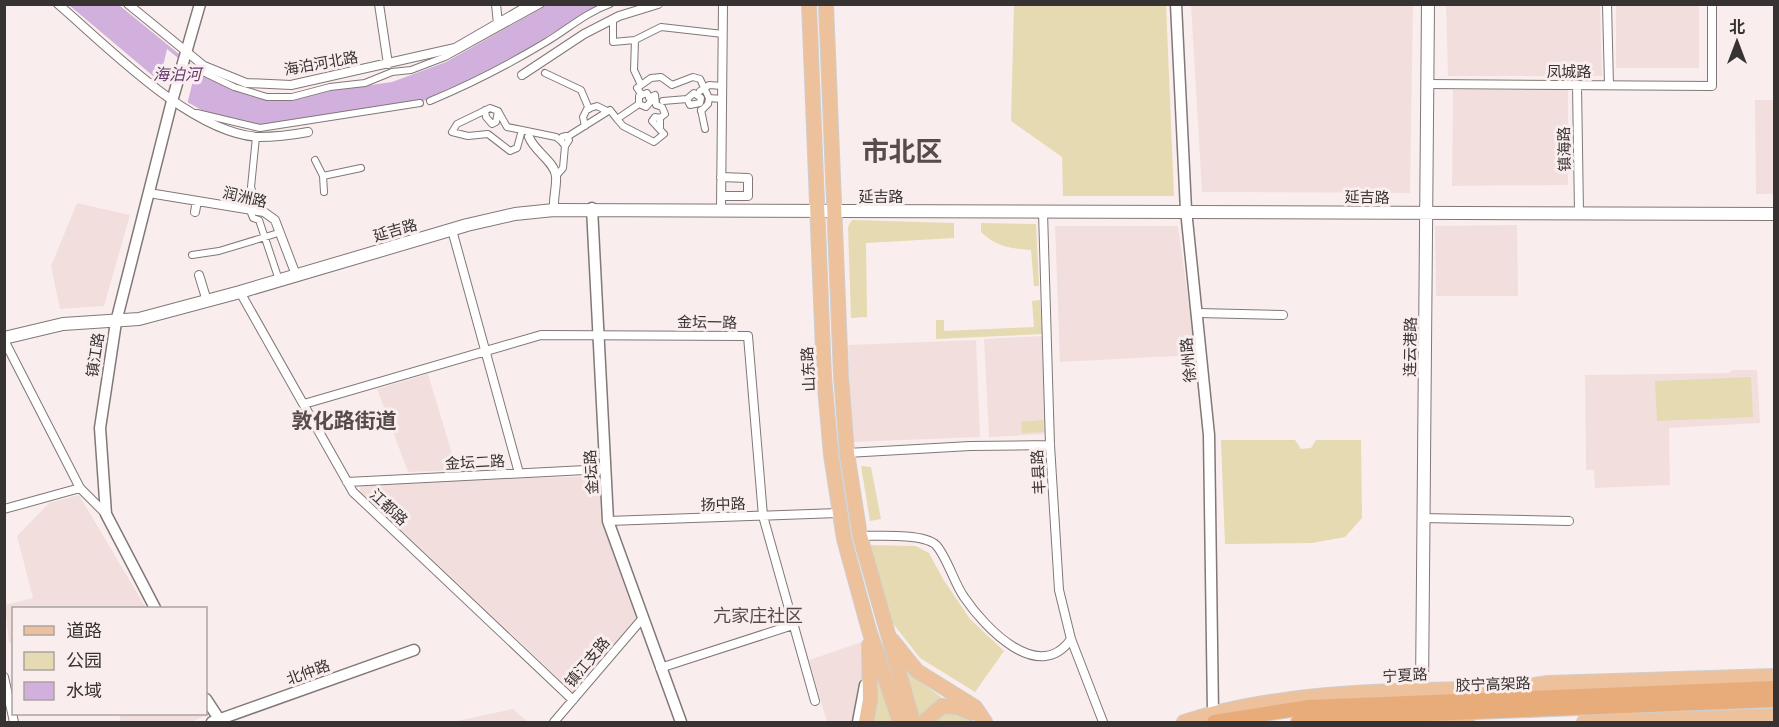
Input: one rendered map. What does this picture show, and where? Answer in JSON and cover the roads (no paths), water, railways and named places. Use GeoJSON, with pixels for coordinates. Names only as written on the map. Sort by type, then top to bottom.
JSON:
{"type":"FeatureCollection","features":[{"type":"Feature","properties":{"kind":"highway","name":"胶宁高架路"},"geometry":{"type":"LineString","coordinates":[[1298,723],[1752,694],[1774,688]]}},
{"type":"Feature","properties":{"kind":"highway"},"geometry":{"type":"LineString","coordinates":[[1582,692],[1621,691],[1642,694]]}},
{"type":"Feature","properties":{"kind":"highway","name":"胶宁高架路"},"geometry":{"type":"LineString","coordinates":[[1213,718],[1309,707],[1642,694],[1752,694],[1774,700]]}},
{"type":"Feature","properties":{"kind":"main road","name":"山东路"},"geometry":{"type":"LineString","coordinates":[[809,4],[824,376],[838,513],[869,630],[900,723]]}},
{"type":"Feature","properties":{"kind":"main road"},"geometry":{"type":"LineString","coordinates":[[826,4],[841,376],[847,453],[860,536],[884,626],[914,723]]}},
{"type":"Feature","properties":{"kind":"main road","name":"连云港路"},"geometry":{"type":"LineString","coordinates":[[1422,690],[1428,4]]}},
{"type":"Feature","properties":{"kind":"main road","name":"延吉路"},"geometry":{"type":"LineString","coordinates":[[4,339],[63,324],[116,322],[207,301],[452,230],[515,214],[554,210],[592,208],[818,211],[1186,210],[1774,214]]}},
{"type":"Feature","properties":{"kind":"main road"},"geometry":{"type":"LineString","coordinates":[[884,626],[901,653],[917,671],[975,707],[985,723]]}},
{"type":"Feature","properties":{"kind":"main road"},"geometry":{"type":"LineString","coordinates":[[866,722],[870,700],[869,630]]}},
{"type":"Feature","properties":{"kind":"main road","name":"宁夏路"},"geometry":{"type":"LineString","coordinates":[[1184,722],[1213,718],[1305,697],[1422,690],[1515,688],[1548,683],[1774,676]]}},
{"type":"Feature","properties":{"kind":"main road"},"geometry":{"type":"LineString","coordinates":[[1515,688],[1582,692]]}},
{"type":"Feature","properties":{"kind":"main road"},"geometry":{"type":"LineString","coordinates":[[924,723],[942,706],[958,707],[973,715],[979,723]]}},
{"type":"Feature","properties":{"kind":"main road"},"geometry":{"type":"LineString","coordinates":[[1432,715],[1467,723]]}},
{"type":"Feature","properties":{"kind":"main road"},"geometry":{"type":"LineString","coordinates":[[1584,723],[1772,718]]}},
{"type":"Feature","properties":{"kind":"street"},"geometry":{"type":"LineString","coordinates":[[58,4],[172,100],[212,124],[256,137],[308,132]]}},
{"type":"Feature","properties":{"kind":"street","name":"海泊河北路"},"geometry":{"type":"LineString","coordinates":[[128,4],[204,66],[246,83],[291,85],[455,48],[531,4]]}},
{"type":"Feature","properties":{"kind":"street","name":"镇江路"},"geometry":{"type":"LineString","coordinates":[[154,607],[106,514],[100,428],[116,322],[172,100],[200,4]]}},
{"type":"Feature","properties":{"kind":"street"},"geometry":{"type":"LineString","coordinates":[[379,4],[388,64]]}},
{"type":"Feature","properties":{"kind":"street"},"geometry":{"type":"LineString","coordinates":[[496,4],[498,24]]}},
{"type":"Feature","properties":{"kind":"street"},"geometry":{"type":"LineString","coordinates":[[204,66],[206,73],[234,87],[267,97],[292,97],[330,87],[365,83],[392,72],[431,63],[514,22],[541,4]]}},
{"type":"Feature","properties":{"kind":"street"},"geometry":{"type":"LineString","coordinates":[[430,101],[479,81],[552,39],[590,11],[610,4]]}},
{"type":"Feature","properties":{"kind":"street"},"geometry":{"type":"LineString","coordinates":[[522,75],[584,34],[613,19],[658,4]]}},
{"type":"Feature","properties":{"kind":"street"},"geometry":{"type":"LineString","coordinates":[[722,210],[723,4]]}},
{"type":"Feature","properties":{"kind":"street","name":"徐州路"},"geometry":{"type":"LineString","coordinates":[[1176,4],[1186,210],[1210,446],[1213,718]]}},
{"type":"Feature","properties":{"kind":"street"},"geometry":{"type":"LineString","coordinates":[[1607,4],[1609,85]]}},
{"type":"Feature","properties":{"kind":"street","name":"凤城路"},"geometry":{"type":"LineString","coordinates":[[1427,84],[1712,86],[1712,4]]}},
{"type":"Feature","properties":{"kind":"street"},"geometry":{"type":"LineString","coordinates":[[613,19],[613,42],[635,40],[661,27],[723,34]]}},
{"type":"Feature","properties":{"kind":"street"},"geometry":{"type":"LineString","coordinates":[[635,40],[634,70],[641,85]]}},
{"type":"Feature","properties":{"kind":"street"},"geometry":{"type":"LineString","coordinates":[[544,73],[581,90],[589,109]]}},
{"type":"Feature","properties":{"kind":"street"},"geometry":{"type":"LineString","coordinates":[[642,95],[637,88],[651,78],[661,77],[672,85],[693,77],[700,78],[709,98],[708,104],[701,111]]}},
{"type":"Feature","properties":{"kind":"street"},"geometry":{"type":"LineString","coordinates":[[661,103],[687,99],[709,85],[722,86]]}},
{"type":"Feature","properties":{"kind":"street","name":"镇海路"},"geometry":{"type":"LineString","coordinates":[[1577,85],[1579,213]]}},
{"type":"Feature","properties":{"kind":"street"},"geometry":{"type":"LineString","coordinates":[[646,93],[651,101],[646,107],[639,104],[639,96],[646,93]]}},
{"type":"Feature","properties":{"kind":"street"},"geometry":{"type":"LineString","coordinates":[[696,94],[701,98],[698,104],[705,129]]}},
{"type":"Feature","properties":{"kind":"street"},"geometry":{"type":"LineString","coordinates":[[585,126],[583,117],[589,109],[597,106],[607,111],[610,110],[623,126],[654,142],[664,134],[652,120],[665,114],[655,95],[650,98]]}},
{"type":"Feature","properties":{"kind":"street"},"geometry":{"type":"LineString","coordinates":[[709,98],[722,99]]}},
{"type":"Feature","properties":{"kind":"street"},"geometry":{"type":"LineString","coordinates":[[687,99],[690,105],[698,104]]}},
{"type":"Feature","properties":{"kind":"street"},"geometry":{"type":"LineString","coordinates":[[188,110],[260,128],[420,104]]}},
{"type":"Feature","properties":{"kind":"street"},"geometry":{"type":"LineString","coordinates":[[617,119],[639,104]]}},
{"type":"Feature","properties":{"kind":"street"},"geometry":{"type":"LineString","coordinates":[[485,110],[486,117],[492,124],[496,122],[498,111]]}},
{"type":"Feature","properties":{"kind":"street"},"geometry":{"type":"LineString","coordinates":[[498,111],[485,110],[463,120],[461,124],[465,130],[462,134],[488,134],[510,151],[517,148],[526,134]]}},
{"type":"Feature","properties":{"kind":"street"},"geometry":{"type":"LineString","coordinates":[[498,111],[507,127],[526,134],[556,136],[564,142]]}},
{"type":"Feature","properties":{"kind":"street"},"geometry":{"type":"LineString","coordinates":[[564,142],[607,111]]}},
{"type":"Feature","properties":{"kind":"street"},"geometry":{"type":"LineString","coordinates":[[526,134],[533,148],[551,166],[556,176]]}},
{"type":"Feature","properties":{"kind":"street"},"geometry":{"type":"LineString","coordinates":[[256,137],[251,186],[255,211],[253,218],[259,220],[279,280]]}},
{"type":"Feature","properties":{"kind":"street"},"geometry":{"type":"LineString","coordinates":[[554,210],[552,193],[556,176],[563,168],[564,142]]}},
{"type":"Feature","properties":{"kind":"street"},"geometry":{"type":"LineString","coordinates":[[315,160],[323,176],[324,192]]}},
{"type":"Feature","properties":{"kind":"street"},"geometry":{"type":"LineString","coordinates":[[323,176],[361,168]]}},
{"type":"Feature","properties":{"kind":"street"},"geometry":{"type":"LineString","coordinates":[[721,177],[748,178],[748,196],[721,196]]}},
{"type":"Feature","properties":{"kind":"street","name":"润洲路"},"geometry":{"type":"LineString","coordinates":[[149,193],[255,211],[275,220],[296,275]]}},
{"type":"Feature","properties":{"kind":"street"},"geometry":{"type":"LineString","coordinates":[[195,212],[197,201]]}},
{"type":"Feature","properties":{"kind":"street","name":"金坛路"},"geometry":{"type":"LineString","coordinates":[[592,208],[608,521],[681,723]]}},
{"type":"Feature","properties":{"kind":"street","name":"丰县路"},"geometry":{"type":"LineString","coordinates":[[1043,212],[1050,445],[1059,590],[1071,639],[1103,723]]}},
{"type":"Feature","properties":{"kind":"street"},"geometry":{"type":"LineString","coordinates":[[452,230],[519,473]]}},
{"type":"Feature","properties":{"kind":"street"},"geometry":{"type":"LineString","coordinates":[[192,255],[219,252],[275,234]]}},
{"type":"Feature","properties":{"kind":"street"},"geometry":{"type":"LineString","coordinates":[[199,275],[207,301]]}},
{"type":"Feature","properties":{"kind":"street","name":"江都路"},"geometry":{"type":"LineString","coordinates":[[240,292],[353,492],[573,700]]}},
{"type":"Feature","properties":{"kind":"street"},"geometry":{"type":"LineString","coordinates":[[1198,313],[1283,315]]}},
{"type":"Feature","properties":{"kind":"street","name":"金坛一路"},"geometry":{"type":"LineString","coordinates":[[304,404],[541,335],[748,336],[763,516],[815,701]]}},
{"type":"Feature","properties":{"kind":"street"},"geometry":{"type":"LineString","coordinates":[[4,339],[80,488],[106,514]]}},
{"type":"Feature","properties":{"kind":"street"},"geometry":{"type":"LineString","coordinates":[[847,453],[959,446],[1050,445]]}},
{"type":"Feature","properties":{"kind":"street","name":"金坛二路"},"geometry":{"type":"LineString","coordinates":[[347,482],[605,469]]}},
{"type":"Feature","properties":{"kind":"street"},"geometry":{"type":"LineString","coordinates":[[4,509],[80,488]]}},
{"type":"Feature","properties":{"kind":"street","name":"扬中路"},"geometry":{"type":"LineString","coordinates":[[608,521],[838,513]]}},
{"type":"Feature","properties":{"kind":"street"},"geometry":{"type":"LineString","coordinates":[[1422,518],[1569,521]]}},
{"type":"Feature","properties":{"kind":"street"},"geometry":{"type":"LineString","coordinates":[[860,536],[923,538],[936,545],[964,598],[988,627],[1012,647],[1028,655],[1052,654],[1063,650],[1071,639]]}},
{"type":"Feature","properties":{"kind":"street","name":"镇江支路"},"geometry":{"type":"LineString","coordinates":[[554,723],[642,619]]}},
{"type":"Feature","properties":{"kind":"street"},"geometry":{"type":"LineString","coordinates":[[660,668],[793,625]]}},
{"type":"Feature","properties":{"kind":"street"},"geometry":{"type":"LineString","coordinates":[[858,723],[864,693],[869,630]]}},
{"type":"Feature","properties":{"kind":"street","name":"北仲路"},"geometry":{"type":"LineString","coordinates":[[218,722],[414,650]]}},
{"type":"Feature","properties":{"kind":"street"},"geometry":{"type":"LineString","coordinates":[[901,653],[935,678],[983,706],[991,723]]}},
{"type":"Feature","properties":{"kind":"street"},"geometry":{"type":"LineString","coordinates":[[4,677],[12,714]]}},
{"type":"Feature","properties":{"kind":"street"},"geometry":{"type":"LineString","coordinates":[[207,701],[218,722]]}},
{"type":"Feature","properties":{"kind":"water","name":"海泊河"},"geometry":{"type":"Polygon","coordinates":[[[69,5],[119,5],[206,76],[258,98],[273,99],[392,82],[446,62],[547,5],[598,5],[478,79],[427,100],[260,126],[207,113],[178,97],[69,5]]]}},
{"type":"Feature","properties":{"kind":"district","name":"市北区"},"geometry":{"type":"Point","coordinates":[902,150]}},
{"type":"Feature","properties":{"kind":"district","name":"敦化路街道"},"geometry":{"type":"Point","coordinates":[344,420]}},
{"type":"Feature","properties":{"kind":"district","name":"亢家庄社区"},"geometry":{"type":"Point","coordinates":[758,615]}}]}
